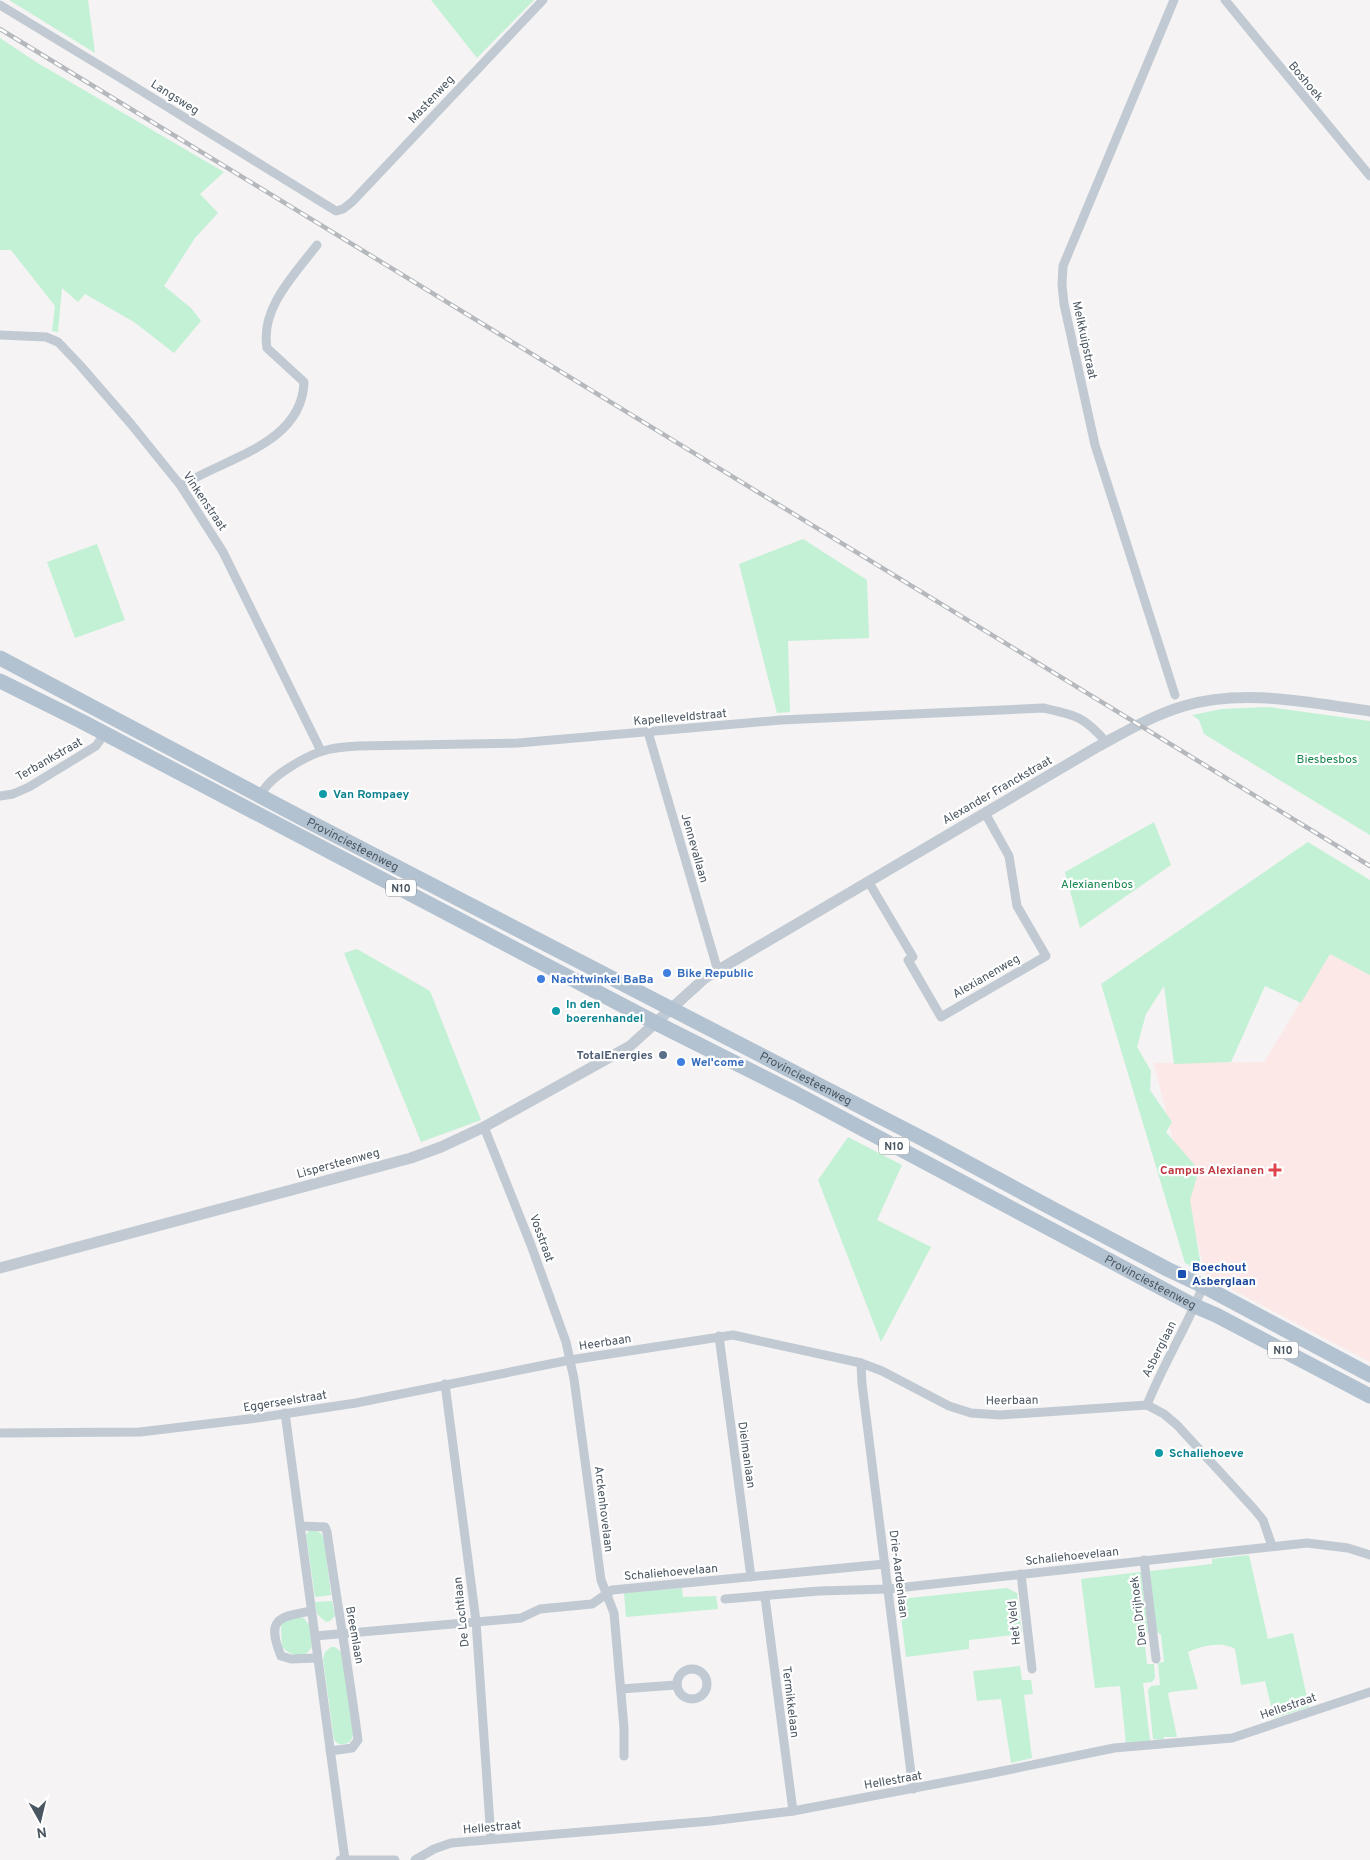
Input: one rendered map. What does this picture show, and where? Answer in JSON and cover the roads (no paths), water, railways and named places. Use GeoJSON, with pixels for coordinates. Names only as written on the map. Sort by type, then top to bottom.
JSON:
{"type":"FeatureCollection","features":[{"type":"Feature","properties":{"kind":"main road","name":"Provinciesteenweg"},"geometry":{"type":"LineString","coordinates":[[0,658],[261,796],[929,1142],[1166,1269],[1203,1286],[1370,1375]]}},
{"type":"Feature","properties":{"kind":"main road","name":"Provinciesteenweg"},"geometry":{"type":"LineString","coordinates":[[0,681],[105,733],[656,1023],[803,1098],[1195,1306],[1216,1315],[1370,1396]]}},
{"type":"Feature","properties":{"kind":"main road"},"geometry":{"type":"LineString","coordinates":[[223,795],[231,795],[241,800],[246,798],[246,791],[242,786]]}},
{"type":"Feature","properties":{"kind":"street","name":"Mastenweg"},"geometry":{"type":"LineString","coordinates":[[336,211],[344,209],[352,202],[543,0]]}},
{"type":"Feature","properties":{"kind":"street","name":"Melkkuipstraat"},"geometry":{"type":"LineString","coordinates":[[1174,0],[1063,266],[1062,285],[1064,304],[1095,445],[1175,695]]}},
{"type":"Feature","properties":{"kind":"street","name":"Boshoek"},"geometry":{"type":"LineString","coordinates":[[1225,0],[1370,176]]}},
{"type":"Feature","properties":{"kind":"street","name":"Langsweg"},"geometry":{"type":"LineString","coordinates":[[0,5],[336,211]]}},
{"type":"Feature","properties":{"kind":"street"},"geometry":{"type":"LineString","coordinates":[[181,486],[205,472],[261,447],[288,423],[299,407],[304,391],[304,382],[266,348],[265,338],[269,318],[278,298],[317,245]]}},
{"type":"Feature","properties":{"kind":"street","name":"Vinkenstraat"},"geometry":{"type":"LineString","coordinates":[[0,335],[46,337],[58,342],[125,417],[181,486],[224,552],[321,751]]}},
{"type":"Feature","properties":{"kind":"street","name":"Alexander Franckstraat"},"geometry":{"type":"LineString","coordinates":[[656,1023],[699,983],[718,971],[1139,724],[1178,707],[1228,697],[1266,698],[1370,711]]}},
{"type":"Feature","properties":{"kind":"street","name":"Kapelleveldstraat"},"geometry":{"type":"LineString","coordinates":[[261,796],[263,789],[285,770],[321,751],[336,747],[518,743],[781,720],[1043,708],[1073,714],[1087,722],[1106,742]]}},
{"type":"Feature","properties":{"kind":"street","name":"Jennevallaan"},"geometry":{"type":"LineString","coordinates":[[648,732],[718,971]]}},
{"type":"Feature","properties":{"kind":"street","name":"Terbankstraat"},"geometry":{"type":"LineString","coordinates":[[0,796],[14,794],[29,787],[96,746],[105,733]]}},
{"type":"Feature","properties":{"kind":"street","name":"Alexianenweg"},"geometry":{"type":"LineString","coordinates":[[868,882],[913,957],[908,960],[941,1017],[1046,956],[1017,906],[1009,856],[985,813]]}},
{"type":"Feature","properties":{"kind":"street","name":"Lispersteenweg"},"geometry":{"type":"LineString","coordinates":[[0,1268],[411,1158],[441,1147],[484,1127],[630,1046],[656,1023]]}},
{"type":"Feature","properties":{"kind":"street","name":"Vosstraat"},"geometry":{"type":"LineString","coordinates":[[484,1127],[531,1245],[566,1342],[570,1360]]}},
{"type":"Feature","properties":{"kind":"street","name":"Asberglaan"},"geometry":{"type":"LineString","coordinates":[[1148,1405],[1156,1382],[1166,1366],[1203,1286]]}},
{"type":"Feature","properties":{"kind":"street","name":"Heerbaan"},"geometry":{"type":"LineString","coordinates":[[570,1360],[733,1335],[861,1363],[882,1371],[949,1406],[971,1413],[1000,1415],[1148,1405]]}},
{"type":"Feature","properties":{"kind":"street","name":"Dielmanlaan"},"geometry":{"type":"LineString","coordinates":[[719,1336],[751,1578]]}},
{"type":"Feature","properties":{"kind":"street","name":"Eggerseelstraat"},"geometry":{"type":"LineString","coordinates":[[0,1433],[140,1432],[356,1403],[570,1360]]}},
{"type":"Feature","properties":{"kind":"street","name":"Arckenhovelaan"},"geometry":{"type":"LineString","coordinates":[[570,1360],[601,1580],[614,1613],[624,1756]]}},
{"type":"Feature","properties":{"kind":"street","name":"Drie-Aardenlaan"},"geometry":{"type":"LineString","coordinates":[[861,1363],[862,1384],[913,1789]]}},
{"type":"Feature","properties":{"kind":"street","name":"De Lochtlaan"},"geometry":{"type":"LineString","coordinates":[[445,1384],[476,1621],[491,1839]]}},
{"type":"Feature","properties":{"kind":"street"},"geometry":{"type":"LineString","coordinates":[[1148,1405],[1164,1414],[1177,1425],[1254,1509],[1263,1520],[1272,1546],[1307,1543],[1329,1544],[1370,1555]]}},
{"type":"Feature","properties":{"kind":"street"},"geometry":{"type":"LineString","coordinates":[[285,1413],[345,1860]]}},
{"type":"Feature","properties":{"kind":"street","name":"Breemlaan"},"geometry":{"type":"LineString","coordinates":[[301,1526],[325,1527],[328,1532],[347,1654],[358,1740],[352,1748],[330,1751]]}},
{"type":"Feature","properties":{"kind":"street","name":"Schaliehoevelaan"},"geometry":{"type":"LineString","coordinates":[[725,1599],[888,1589],[1272,1546]]}},
{"type":"Feature","properties":{"kind":"street","name":"Den Drijhoek"},"geometry":{"type":"LineString","coordinates":[[1144,1560],[1156,1660]]}},
{"type":"Feature","properties":{"kind":"street","name":"Schaliehoevelaan"},"geometry":{"type":"LineString","coordinates":[[315,1636],[521,1618],[540,1609],[592,1604],[612,1590],[885,1564]]}},
{"type":"Feature","properties":{"kind":"street","name":"Het Veld"},"geometry":{"type":"LineString","coordinates":[[1021,1574],[1032,1669]]}},
{"type":"Feature","properties":{"kind":"street","name":"Termikkelaan"},"geometry":{"type":"LineString","coordinates":[[764,1597],[793,1810]]}},
{"type":"Feature","properties":{"kind":"street"},"geometry":{"type":"LineString","coordinates":[[311,1611],[280,1619],[276,1623],[275,1629],[281,1656],[291,1659],[317,1658]]}},
{"type":"Feature","properties":{"kind":"street"},"geometry":{"type":"LineString","coordinates":[[620,1689],[676,1685]]}},
{"type":"Feature","properties":{"kind":"street","name":"Hellestraat"},"geometry":{"type":"LineString","coordinates":[[415,1860],[434,1849],[451,1843],[693,1822],[793,1810],[913,1789],[1114,1748],[1232,1738],[1370,1692]]}},
{"type":"Feature","properties":{"kind":"street"},"geometry":{"type":"LineString","coordinates":[[340,1860],[395,1860]]}},
{"type":"Feature","properties":{"kind":"railway"},"geometry":{"type":"LineString","coordinates":[[0,29],[1370,866]]}},
{"type":"Feature","properties":{"kind":"place","name":"Van Rompaey"},"geometry":{"type":"Point","coordinates":[323,794]}},
{"type":"Feature","properties":{"kind":"place","name":"Bike Republic"},"geometry":{"type":"Point","coordinates":[667,973]}},
{"type":"Feature","properties":{"kind":"place","name":"Nachtwinkel BaBa"},"geometry":{"type":"Point","coordinates":[541,979]}},
{"type":"Feature","properties":{"kind":"place","name":"In den boerenhandel"},"geometry":{"type":"Point","coordinates":[556,1011]}},
{"type":"Feature","properties":{"kind":"place","name":"TotalEnergies"},"geometry":{"type":"Point","coordinates":[663,1055]}},
{"type":"Feature","properties":{"kind":"place","name":"Wel'come"},"geometry":{"type":"Point","coordinates":[681,1062]}},
{"type":"Feature","properties":{"kind":"place","name":"Campus Alexianen"},"geometry":{"type":"Point","coordinates":[1275,1170]}},
{"type":"Feature","properties":{"kind":"place","name":"Boechout Asberglaan"},"geometry":{"type":"Point","coordinates":[1182,1274]}},
{"type":"Feature","properties":{"kind":"place","name":"Schaliehoeve"},"geometry":{"type":"Point","coordinates":[1159,1453]}},
{"type":"Feature","properties":{"kind":"park label","name":"Biesbesbos"},"geometry":{"type":"Point","coordinates":[1327,759]}},
{"type":"Feature","properties":{"kind":"park label","name":"Alexianenbos"},"geometry":{"type":"Point","coordinates":[1097,884]}}]}
